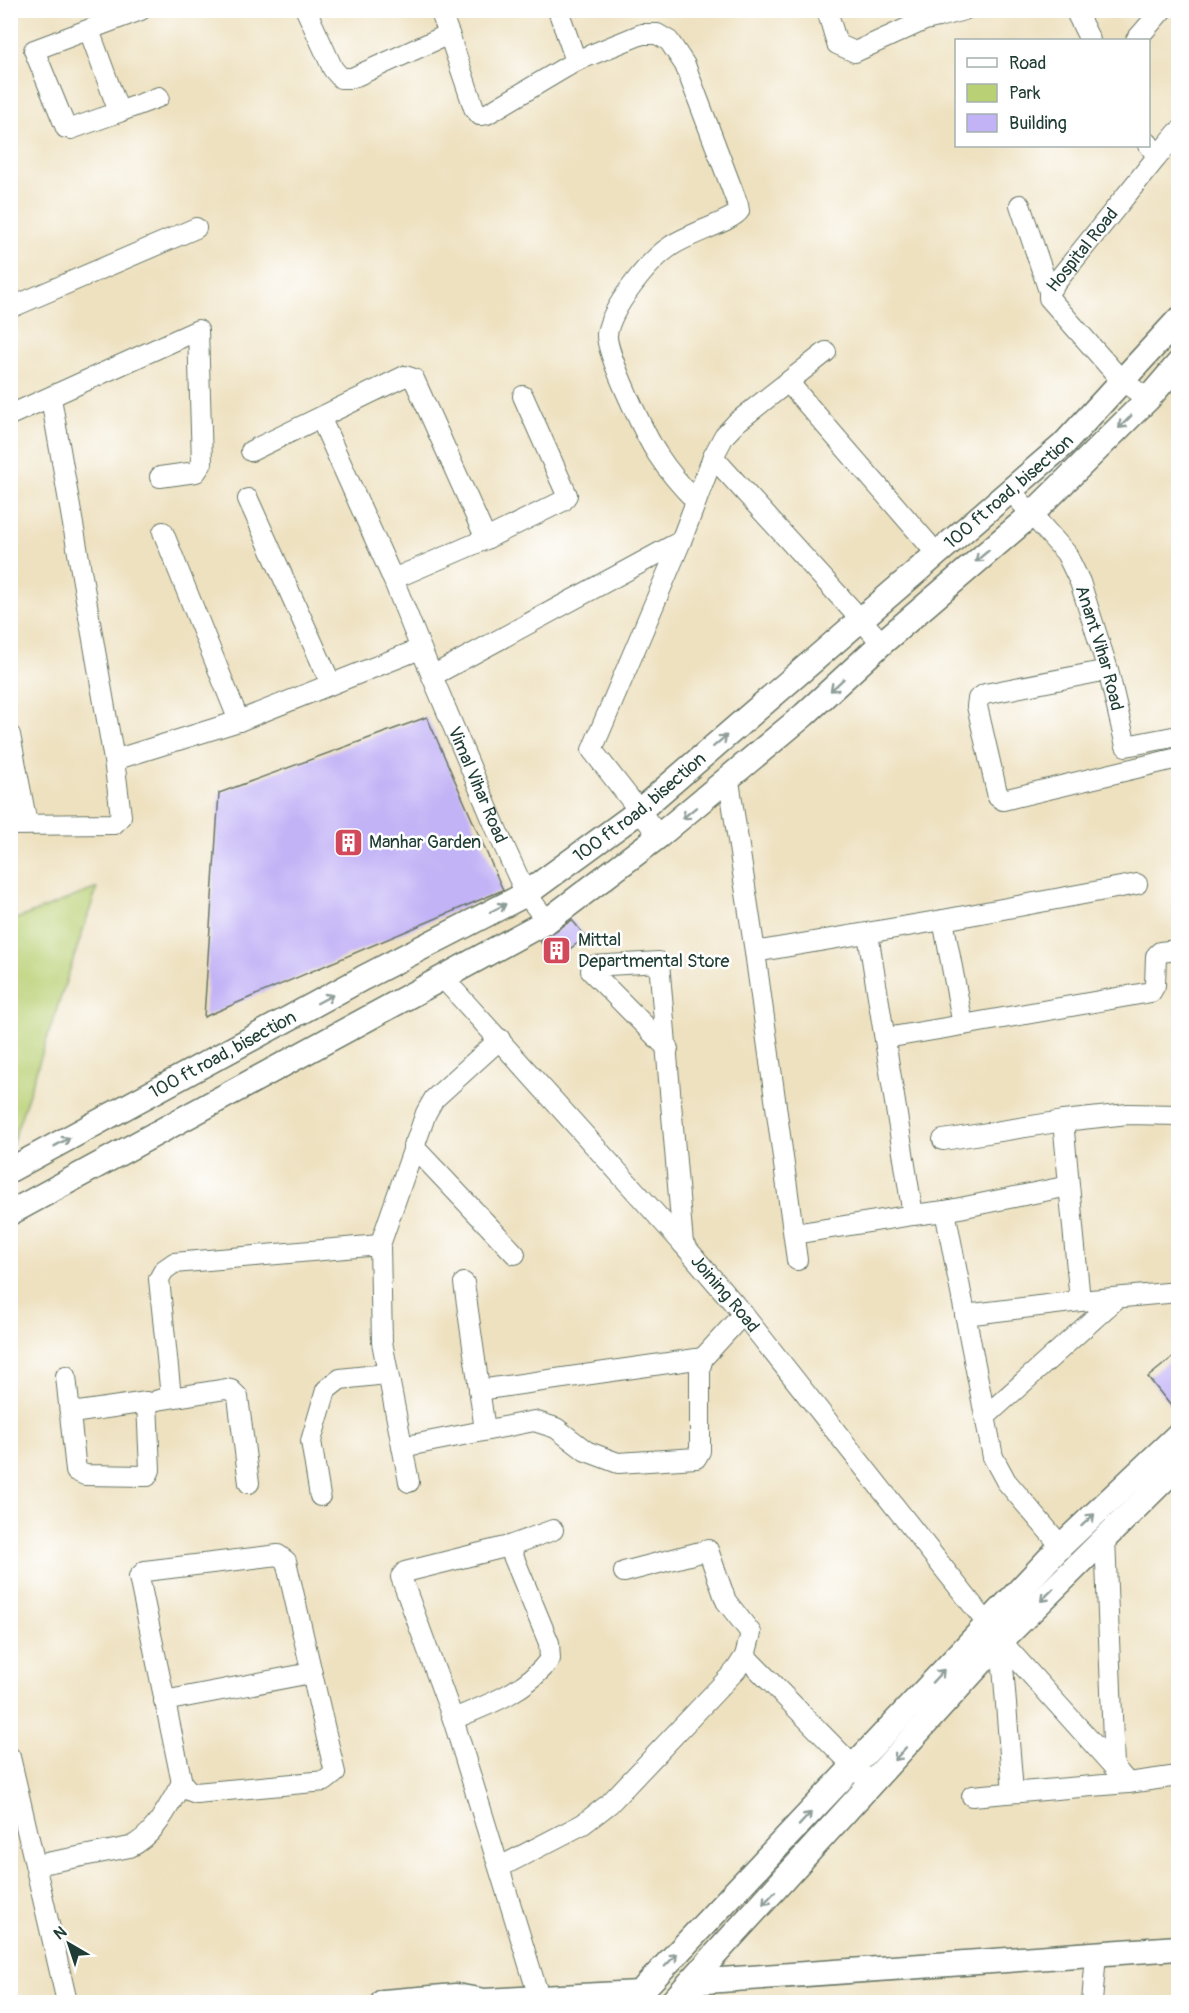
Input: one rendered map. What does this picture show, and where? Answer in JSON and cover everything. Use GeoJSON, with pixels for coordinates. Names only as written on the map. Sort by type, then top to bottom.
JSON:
{"type":"FeatureCollection","features":[{"type":"Feature","properties":{"kind":"street"},"geometry":{"type":"LineString","coordinates":[[141,10],[38,47],[34,54],[66,128],[71,129],[159,97]]}},
{"type":"Feature","properties":{"kind":"street"},"geometry":{"type":"LineString","coordinates":[[306,10],[333,69],[341,78],[352,78],[449,34]]}},
{"type":"Feature","properties":{"kind":"street"},"geometry":{"type":"LineString","coordinates":[[440,10],[474,108],[480,115],[488,114],[576,61],[642,34],[657,34],[669,41],[685,65],[739,211],[732,219],[684,238],[656,258],[610,321],[607,335],[613,360],[656,453],[678,483],[696,501]]}},
{"type":"Feature","properties":{"kind":"street"},"geometry":{"type":"LineString","coordinates":[[558,10],[576,61]]}},
{"type":"Feature","properties":{"kind":"street"},"geometry":{"type":"LineString","coordinates":[[827,10],[837,44],[855,52],[937,14],[964,10]]}},
{"type":"Feature","properties":{"kind":"street"},"geometry":{"type":"LineString","coordinates":[[1075,10],[1090,39]]}},
{"type":"Feature","properties":{"kind":"street"},"geometry":{"type":"LineString","coordinates":[[1137,39],[1162,10]]}},
{"type":"Feature","properties":{"kind":"street"},"geometry":{"type":"LineString","coordinates":[[89,30],[119,112]]}},
{"type":"Feature","properties":{"kind":"street","name":"Hospital Road"},"geometry":{"type":"LineString","coordinates":[[1148,399],[1121,380],[1049,298],[1048,291],[1153,150],[1179,132]]}},
{"type":"Feature","properties":{"kind":"street"},"geometry":{"type":"LineString","coordinates":[[1020,205],[1048,291]]}},
{"type":"Feature","properties":{"kind":"street"},"geometry":{"type":"LineString","coordinates":[[10,308],[196,228]]}},
{"type":"Feature","properties":{"kind":"street","name":"100 ft road, bisection"},"geometry":{"type":"LineString","coordinates":[[10,1170],[363,978],[526,894],[638,812],[1011,491],[1063,445],[1179,320]]}},
{"type":"Feature","properties":{"kind":"street"},"geometry":{"type":"LineString","coordinates":[[10,415],[198,330],[202,463],[196,472],[160,477]]}},
{"type":"Feature","properties":{"kind":"street"},"geometry":{"type":"LineString","coordinates":[[659,836],[638,812],[592,750],[681,541],[713,457],[724,436],[737,422],[826,352]]}},
{"type":"Feature","properties":{"kind":"street","name":"100 ft road, bisection"},"geometry":{"type":"LineString","coordinates":[[10,1213],[277,1070],[547,921],[729,781],[882,643],[1032,514],[1148,399],[1179,364]]}},
{"type":"Feature","properties":{"kind":"street"},"geometry":{"type":"LineString","coordinates":[[251,451],[321,419],[405,376],[410,376],[414,380],[486,539]]}},
{"type":"Feature","properties":{"kind":"street"},"geometry":{"type":"LineString","coordinates":[[788,382],[937,554]]}},
{"type":"Feature","properties":{"kind":"street"},"geometry":{"type":"LineString","coordinates":[[393,579],[486,539],[562,501],[567,495],[523,396]]}},
{"type":"Feature","properties":{"kind":"street"},"geometry":{"type":"LineString","coordinates":[[10,735],[19,824],[114,824],[119,821],[121,816],[114,760],[51,398]]}},
{"type":"Feature","properties":{"kind":"street","name":"Vimal Vihar Road"},"geometry":{"type":"LineString","coordinates":[[321,419],[393,579],[498,833],[526,894],[547,921]]}},
{"type":"Feature","properties":{"kind":"street"},"geometry":{"type":"LineString","coordinates":[[713,457],[882,643]]}},
{"type":"Feature","properties":{"kind":"street","name":"Anant Vihar Road"},"geometry":{"type":"LineString","coordinates":[[1011,491],[1066,553],[1080,582],[1108,670],[1126,746],[1179,736]]}},
{"type":"Feature","properties":{"kind":"street"},"geometry":{"type":"LineString","coordinates":[[248,499],[331,684]]}},
{"type":"Feature","properties":{"kind":"street"},"geometry":{"type":"LineString","coordinates":[[163,532],[239,721]]}},
{"type":"Feature","properties":{"kind":"street"},"geometry":{"type":"LineString","coordinates":[[432,676],[681,541]]}},
{"type":"Feature","properties":{"kind":"street"},"geometry":{"type":"LineString","coordinates":[[114,760],[239,721],[420,649]]}},
{"type":"Feature","properties":{"kind":"street"},"geometry":{"type":"LineString","coordinates":[[1108,670],[985,694],[978,699],[977,706],[998,797],[1003,800],[1179,758]]}},
{"type":"Feature","properties":{"kind":"street"},"geometry":{"type":"LineString","coordinates":[[729,781],[797,1260]]}},
{"type":"Feature","properties":{"kind":"street"},"geometry":{"type":"LineString","coordinates":[[755,952],[868,934],[1137,884]]}},
{"type":"Feature","properties":{"kind":"street"},"geometry":{"type":"LineString","coordinates":[[943,920],[963,1025]]}},
{"type":"Feature","properties":{"kind":"street"},"geometry":{"type":"LineString","coordinates":[[868,934],[913,1215]]}},
{"type":"Feature","properties":{"kind":"street"},"geometry":{"type":"LineString","coordinates":[[886,1038],[1151,992],[1155,985],[1156,956],[1160,952],[1179,950]]}},
{"type":"Feature","properties":{"kind":"street"},"geometry":{"type":"LineString","coordinates":[[668,1049],[591,971],[592,966],[658,960],[668,1049],[683,1244]]}},
{"type":"Feature","properties":{"kind":"street"},"geometry":{"type":"LineString","coordinates":[[363,978],[382,1012]]}},
{"type":"Feature","properties":{"kind":"street","name":"Joining Road"},"geometry":{"type":"LineString","coordinates":[[444,979],[683,1244],[742,1314],[994,1632],[1128,1783]]}},
{"type":"Feature","properties":{"kind":"street"},"geometry":{"type":"LineString","coordinates":[[259,1034],[277,1070]]}},
{"type":"Feature","properties":{"kind":"street"},"geometry":{"type":"LineString","coordinates":[[409,1482],[386,1374],[382,1342],[380,1245],[413,1146],[434,1099],[500,1039]]}},
{"type":"Feature","properties":{"kind":"street"},"geometry":{"type":"LineString","coordinates":[[943,1140],[1063,1121],[1128,1114],[1179,1115]]}},
{"type":"Feature","properties":{"kind":"street"},"geometry":{"type":"LineString","coordinates":[[1063,1121],[1080,1301]]}},
{"type":"Feature","properties":{"kind":"street"},"geometry":{"type":"LineString","coordinates":[[413,1146],[515,1254]]}},
{"type":"Feature","properties":{"kind":"street"},"geometry":{"type":"LineString","coordinates":[[794,1234],[945,1211],[1069,1186]]}},
{"type":"Feature","properties":{"kind":"street"},"geometry":{"type":"LineString","coordinates":[[945,1211],[987,1414],[989,1443],[1006,1481],[1061,1546]]}},
{"type":"Feature","properties":{"kind":"street"},"geometry":{"type":"LineString","coordinates":[[171,1397],[159,1279],[164,1270],[174,1263],[380,1245]]}},
{"type":"Feature","properties":{"kind":"street"},"geometry":{"type":"LineString","coordinates":[[464,1283],[485,1430]]}},
{"type":"Feature","properties":{"kind":"street"},"geometry":{"type":"LineString","coordinates":[[965,1315],[1179,1292]]}},
{"type":"Feature","properties":{"kind":"street"},"geometry":{"type":"LineString","coordinates":[[987,1414],[1116,1299]]}},
{"type":"Feature","properties":{"kind":"street"},"geometry":{"type":"LineString","coordinates":[[402,1447],[534,1421],[556,1428],[586,1451],[618,1463],[690,1461],[696,1458],[700,1451],[698,1381],[703,1358],[742,1314]]}},
{"type":"Feature","properties":{"kind":"street"},"geometry":{"type":"LineString","coordinates":[[479,1390],[703,1358]]}},
{"type":"Feature","properties":{"kind":"street"},"geometry":{"type":"LineString","coordinates":[[320,1496],[312,1441],[326,1390],[340,1379],[386,1374]]}},
{"type":"Feature","properties":{"kind":"street"},"geometry":{"type":"LineString","coordinates":[[66,1376],[72,1413],[76,1471],[85,1475],[145,1477],[150,1470],[147,1402]]}},
{"type":"Feature","properties":{"kind":"street"},"geometry":{"type":"LineString","coordinates":[[72,1413],[226,1389],[235,1392],[238,1397],[249,1483]]}},
{"type":"Feature","properties":{"kind":"street"},"geometry":{"type":"LineString","coordinates":[[672,2002],[873,1785],[1061,1546],[1179,1435]]}},
{"type":"Feature","properties":{"kind":"street"},"geometry":{"type":"LineString","coordinates":[[383,2002],[456,1996],[483,2002],[539,1997],[635,1998],[854,1766],[994,1632],[1105,1537],[1179,1466]]}},
{"type":"Feature","properties":{"kind":"street"},"geometry":{"type":"LineString","coordinates":[[539,1997],[453,1719],[401,1577],[405,1572],[509,1546],[553,1530]]}},
{"type":"Feature","properties":{"kind":"street"},"geometry":{"type":"LineString","coordinates":[[1105,1537],[1114,1767]]}},
{"type":"Feature","properties":{"kind":"street"},"geometry":{"type":"LineString","coordinates":[[453,1719],[494,1702],[533,1678],[550,1659],[549,1643],[509,1546]]}},
{"type":"Feature","properties":{"kind":"street"},"geometry":{"type":"LineString","coordinates":[[500,1867],[583,1824],[609,1804],[638,1776],[736,1670],[746,1656],[751,1633],[726,1601],[708,1550],[624,1572]]}},
{"type":"Feature","properties":{"kind":"street"},"geometry":{"type":"LineString","coordinates":[[281,1555],[286,1561],[311,1673],[335,1765],[331,1778],[196,1793],[188,1790],[182,1783],[139,1577],[145,1571],[281,1555]]}},
{"type":"Feature","properties":{"kind":"street"},"geometry":{"type":"LineString","coordinates":[[994,1632],[1012,1792]]}},
{"type":"Feature","properties":{"kind":"street"},"geometry":{"type":"LineString","coordinates":[[746,1656],[873,1785]]}},
{"type":"Feature","properties":{"kind":"street"},"geometry":{"type":"LineString","coordinates":[[164,1701],[311,1673]]}},
{"type":"Feature","properties":{"kind":"street"},"geometry":{"type":"LineString","coordinates":[[10,1757],[67,2002]]}},
{"type":"Feature","properties":{"kind":"street"},"geometry":{"type":"LineString","coordinates":[[972,1796],[1128,1783],[1179,1776]]}},
{"type":"Feature","properties":{"kind":"street"},"geometry":{"type":"LineString","coordinates":[[36,1865],[130,1847],[142,1841],[152,1831],[182,1783]]}},
{"type":"Feature","properties":{"kind":"street"},"geometry":{"type":"LineString","coordinates":[[692,1938],[715,1957]]}},
{"type":"Feature","properties":{"kind":"street"},"geometry":{"type":"LineString","coordinates":[[692,1982],[1179,1948]]}},
{"type":"Feature","properties":{"kind":"street"},"geometry":{"type":"LineString","coordinates":[[1092,2002],[1096,1955]]}},
{"type":"Feature","properties":{"kind":"green space"},"geometry":{"type":"Polygon","coordinates":[[[97,888],[11,1147],[11,921],[97,888]]]}},
{"type":"Feature","properties":{"kind":"building","name":"Manhar Garden"},"geometry":{"type":"Polygon","coordinates":[[[427,717],[503,890],[204,1017],[219,793],[427,717]]]}},
{"type":"Feature","properties":{"kind":"building","name":"Mittal Departmental Store"},"geometry":{"type":"Polygon","coordinates":[[[572,920],[586,937],[553,961],[540,941],[572,920]]]}},
{"type":"Feature","properties":{"kind":"building"},"geometry":{"type":"Polygon","coordinates":[[[1173,1357],[1179,1365],[1179,1416],[1148,1377],[1173,1357]]]}},
{"type":"Feature","properties":{"kind":"place","name":"Manhar Garden"},"geometry":{"type":"Point","coordinates":[348,842]}},
{"type":"Feature","properties":{"kind":"place","name":"Mittal Departmental Store"},"geometry":{"type":"Point","coordinates":[557,950]}}]}
